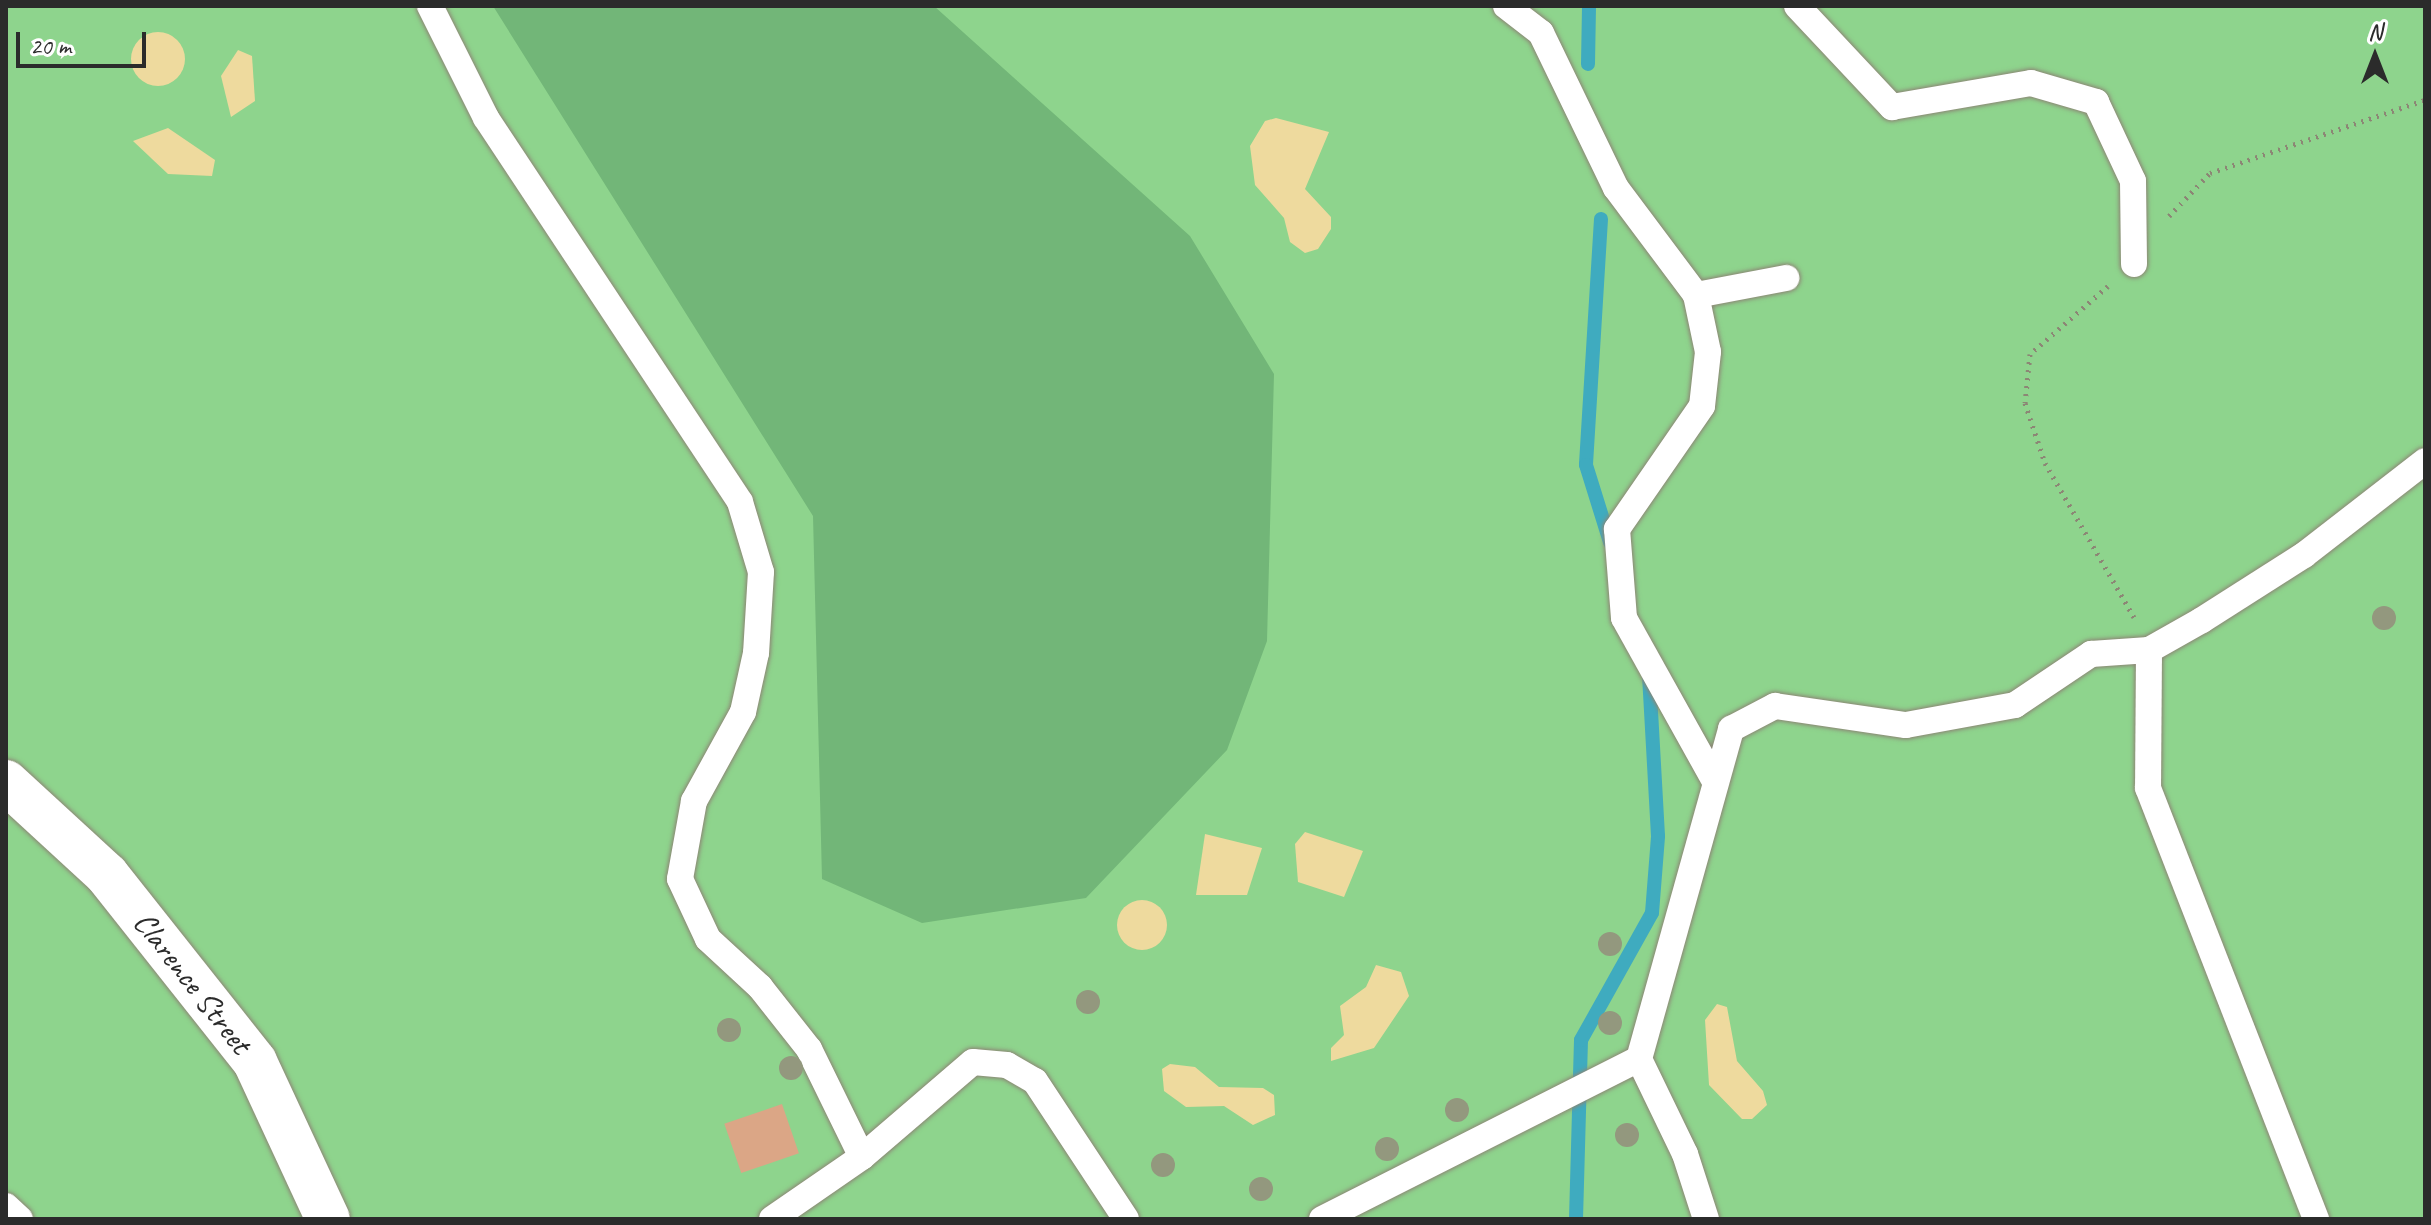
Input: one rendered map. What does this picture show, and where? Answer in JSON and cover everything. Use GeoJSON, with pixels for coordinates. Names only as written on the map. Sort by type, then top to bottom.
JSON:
{"type":"FeatureCollection","features":[{"type":"Feature","properties":{"kind":"street","name":"Clarence Street"},"geometry":{"type":"LineString","coordinates":[[6,782],[107,875],[255,1062],[328,1219]]}},
{"type":"Feature","properties":{"kind":"lane"},"geometry":{"type":"LineString","coordinates":[[430,6],[486,118],[740,502],[761,572],[756,653],[743,712],[694,801],[680,879],[708,939],[760,987],[809,1049],[862,1157]]}},
{"type":"Feature","properties":{"kind":"lane"},"geometry":{"type":"LineString","coordinates":[[1506,6],[1541,33],[1616,188],[1696,295],[1708,352],[1702,406],[1617,529],[1624,618],[1714,780]]}},
{"type":"Feature","properties":{"kind":"lane"},"geometry":{"type":"LineString","coordinates":[[1796,9],[1892,107],[2031,83],[2096,102],[2133,181],[2134,264]]}},
{"type":"Feature","properties":{"kind":"lane"},"geometry":{"type":"LineString","coordinates":[[1696,295],[1786,278]]}},
{"type":"Feature","properties":{"kind":"lane"},"geometry":{"type":"LineString","coordinates":[[1706,1219],[1685,1154],[1639,1059],[1714,780],[1731,729],[1775,706],[1906,725],[2015,705],[2091,654],[2149,650],[2304,555],[2425,461]]}},
{"type":"Feature","properties":{"kind":"lane"},"geometry":{"type":"LineString","coordinates":[[2149,650],[2148,788],[2316,1219]]}},
{"type":"Feature","properties":{"kind":"lane"},"geometry":{"type":"LineString","coordinates":[[1322,1219],[1639,1059]]}},
{"type":"Feature","properties":{"kind":"lane"},"geometry":{"type":"LineString","coordinates":[[772,1219],[862,1157],[973,1062],[1007,1065],[1035,1081],[1126,1219]]}},
{"type":"Feature","properties":{"kind":"lane"},"geometry":{"type":"LineString","coordinates":[[6,1206],[20,1219]]}},
{"type":"Feature","properties":{"kind":"path"},"geometry":{"type":"LineString","coordinates":[[2149,650],[2111,565],[2045,463],[2025,403],[2030,354],[2134,264],[2190,187],[2210,173],[2425,100]]}},
{"type":"Feature","properties":{"kind":"green space"},"geometry":{"type":"Polygon","coordinates":[[[6,6],[2425,6],[2425,1219],[6,1219],[6,6]]]}},
{"type":"Feature","properties":{"kind":"green space"},"geometry":{"type":"Polygon","coordinates":[[[493,6],[934,6],[1190,236],[1274,374],[1267,641],[1227,750],[1086,898],[922,923],[822,879],[813,516],[493,6]]]}},
{"type":"Feature","properties":{"kind":"sand"},"geometry":{"type":"Polygon","coordinates":[[[158,32],[177,40],[185,59],[177,78],[158,86],[139,78],[131,59],[139,40],[158,32]]]}},
{"type":"Feature","properties":{"kind":"sand"},"geometry":{"type":"Polygon","coordinates":[[[238,50],[252,56],[255,101],[231,117],[221,76],[238,50]]]}},
{"type":"Feature","properties":{"kind":"sand"},"geometry":{"type":"Polygon","coordinates":[[[1276,118],[1329,132],[1305,189],[1331,217],[1331,229],[1318,249],[1305,253],[1290,242],[1284,218],[1255,185],[1250,146],[1265,121],[1276,118]]]}},
{"type":"Feature","properties":{"kind":"sand"},"geometry":{"type":"Polygon","coordinates":[[[168,128],[215,160],[212,176],[168,174],[133,141],[168,128]]]}},
{"type":"Feature","properties":{"kind":"sand"},"geometry":{"type":"Polygon","coordinates":[[[1305,832],[1363,851],[1344,897],[1298,882],[1295,844],[1305,832]]]}},
{"type":"Feature","properties":{"kind":"sand"},"geometry":{"type":"Polygon","coordinates":[[[1205,834],[1262,848],[1247,895],[1196,895],[1205,834]]]}},
{"type":"Feature","properties":{"kind":"sand"},"geometry":{"type":"Polygon","coordinates":[[[1142,900],[1159,908],[1167,925],[1159,942],[1142,950],[1125,942],[1117,925],[1125,908],[1142,900]]]}},
{"type":"Feature","properties":{"kind":"sand"},"geometry":{"type":"Polygon","coordinates":[[[1376,965],[1401,972],[1409,996],[1374,1048],[1331,1061],[1331,1048],[1344,1035],[1340,1006],[1366,987],[1376,965]]]}},
{"type":"Feature","properties":{"kind":"sand"},"geometry":{"type":"Polygon","coordinates":[[[1717,1004],[1727,1007],[1737,1061],[1763,1091],[1767,1105],[1752,1119],[1742,1119],[1709,1085],[1705,1020],[1717,1004]]]}},
{"type":"Feature","properties":{"kind":"sand"},"geometry":{"type":"Polygon","coordinates":[[[1170,1064],[1195,1067],[1219,1087],[1263,1088],[1274,1095],[1275,1115],[1253,1125],[1224,1106],[1186,1107],[1164,1091],[1162,1069],[1170,1064]]]}},
{"type":"Feature","properties":{"kind":"building"},"geometry":{"type":"Polygon","coordinates":[[[782,1104],[799,1153],[741,1173],[724,1124],[782,1104]]]}},
{"type":"Feature","properties":{"kind":"waterway"},"geometry":{"type":"LineString","coordinates":[[1588,64],[1589,6]]}},
{"type":"Feature","properties":{"kind":"waterway"},"geometry":{"type":"LineString","coordinates":[[1601,219],[1586,465],[1610,542]]}},
{"type":"Feature","properties":{"kind":"waterway"},"geometry":{"type":"LineString","coordinates":[[1576,1219],[1581,1040],[1652,913],[1658,836],[1649,673]]}}]}
